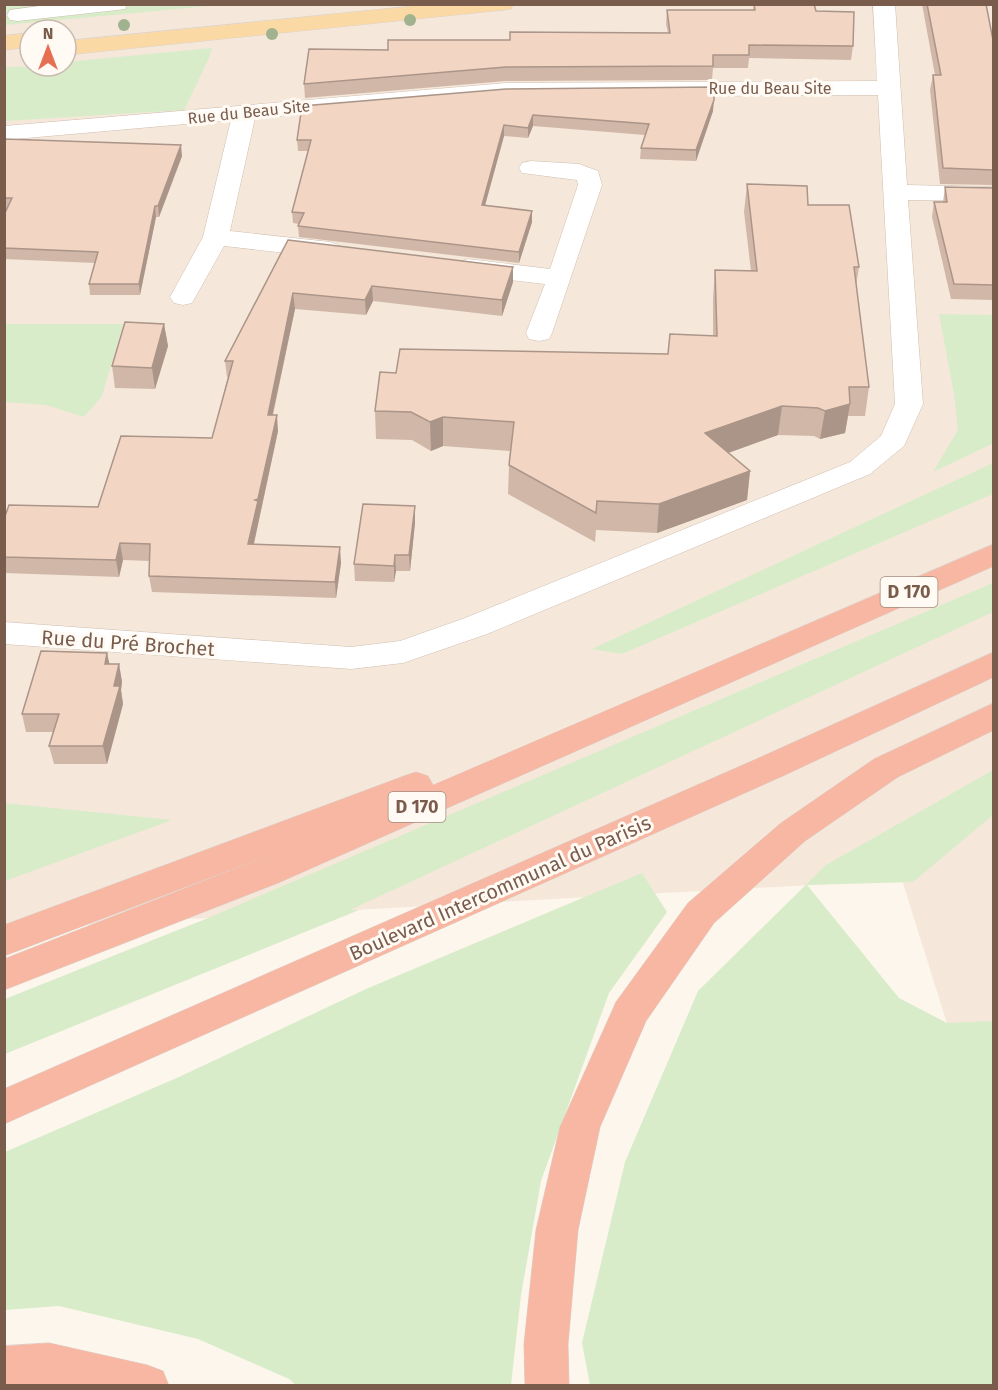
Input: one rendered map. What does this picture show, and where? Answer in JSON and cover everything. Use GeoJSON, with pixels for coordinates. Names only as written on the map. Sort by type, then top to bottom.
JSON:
{"type":"FeatureCollection","features":[{"type":"Feature","properties":{"kind":"highway","name":"D 170"},"geometry":{"type":"LineString","coordinates":[[4,975],[266,873],[825,630],[993,554]]}},
{"type":"Feature","properties":{"kind":"highway"},"geometry":{"type":"LineString","coordinates":[[4,941],[825,630]]}},
{"type":"Feature","properties":{"kind":"highway","name":"Boulevard Intercommunal du Parisis"},"geometry":{"type":"LineString","coordinates":[[4,1107],[773,766],[993,663]]}},
{"type":"Feature","properties":{"kind":"highway"},"geometry":{"type":"LineString","coordinates":[[547,1386],[546,1344],[557,1230],[562,1207],[580,1127],[630,1013],[701,913],[793,832],[886,768],[993,715]]}},
{"type":"Feature","properties":{"kind":"highway"},"geometry":{"type":"LineString","coordinates":[[4,1095],[369,946]]}},
{"type":"Feature","properties":{"kind":"highway"},"geometry":{"type":"LineString","coordinates":[[4,1366],[50,1364],[147,1386]]}},
{"type":"Feature","properties":{"kind":"main road"},"geometry":{"type":"LineString","coordinates":[[78,35],[381,4]]}},
{"type":"Feature","properties":{"kind":"main road"},"geometry":{"type":"LineString","coordinates":[[78,47],[503,4]]}},
{"type":"Feature","properties":{"kind":"street"},"geometry":{"type":"LineString","coordinates":[[18,15],[117,4]]}},
{"type":"Feature","properties":{"kind":"street","name":"Rue du Pré Brochet"},"geometry":{"type":"LineString","coordinates":[[4,633],[351,658],[403,652],[476,626],[860,468],[894,440],[909,404],[884,4]]}},
{"type":"Feature","properties":{"kind":"street","name":"Rue du Beau Site"},"geometry":{"type":"LineString","coordinates":[[4,133],[42,132],[507,90],[889,88]]}},
{"type":"Feature","properties":{"kind":"street"},"geometry":{"type":"LineString","coordinates":[[183,297],[216,237],[244,112]]}},
{"type":"Feature","properties":{"kind":"street"},"geometry":{"type":"LineString","coordinates":[[531,168],[579,171],[589,176],[590,185],[560,278],[538,333]]}},
{"type":"Feature","properties":{"kind":"street"},"geometry":{"type":"LineString","coordinates":[[896,192],[993,194]]}},
{"type":"Feature","properties":{"kind":"street"},"geometry":{"type":"LineString","coordinates":[[216,237],[358,254]]}},
{"type":"Feature","properties":{"kind":"street"},"geometry":{"type":"LineString","coordinates":[[441,264],[560,278]]}},
{"type":"Feature","properties":{"kind":"shaded area"},"geometry":{"type":"Polygon","coordinates":[[[5,5],[993,5],[993,1170],[902,880],[5,929],[5,5]]]}},
{"type":"Feature","properties":{"kind":"green space"},"geometry":{"type":"Polygon","coordinates":[[[5,5],[220,5],[78,18],[18,18],[18,24],[5,25],[5,5]]]}},
{"type":"Feature","properties":{"kind":"green space"},"geometry":{"type":"Polygon","coordinates":[[[212,48],[184,110],[5,121],[5,67],[18,67],[18,78],[78,78],[78,61],[212,48]]]}},
{"type":"Feature","properties":{"kind":"green space"},"geometry":{"type":"Polygon","coordinates":[[[939,314],[993,315],[994,443],[933,472],[958,430],[954,394],[939,314]]]}},
{"type":"Feature","properties":{"kind":"green space"},"geometry":{"type":"Polygon","coordinates":[[[4,324],[123,324],[102,396],[84,417],[46,405],[5,402],[4,324]]]}},
{"type":"Feature","properties":{"kind":"green space"},"geometry":{"type":"Polygon","coordinates":[[[993,463],[993,494],[622,654],[592,649],[993,463]]]}},
{"type":"Feature","properties":{"kind":"green space"},"geometry":{"type":"Polygon","coordinates":[[[993,583],[993,612],[350,910],[359,910],[5,1054],[5,999],[208,918],[993,583]]]}},
{"type":"Feature","properties":{"kind":"green space"},"geometry":{"type":"Polygon","coordinates":[[[993,770],[993,815],[913,882],[807,885],[899,998],[947,1023],[993,1021],[993,1385],[590,1385],[582,1343],[625,1162],[698,991],[826,865],[993,770]]]}},
{"type":"Feature","properties":{"kind":"green space"},"geometry":{"type":"Polygon","coordinates":[[[5,803],[172,820],[5,881],[5,803]]]}},
{"type":"Feature","properties":{"kind":"green space"},"geometry":{"type":"Polygon","coordinates":[[[642,873],[667,912],[609,993],[541,1181],[521,1295],[511,1385],[296,1385],[289,1379],[198,1339],[59,1306],[5,1310],[5,1152],[179,1077],[366,989],[642,873]]]}},
{"type":"Feature","properties":{"kind":"building"},"geometry":{"type":"Polygon","coordinates":[[[754,4],[814,4],[816,11],[854,12],[853,46],[749,45],[749,55],[713,55],[713,66],[506,67],[304,84],[309,49],[388,50],[388,40],[510,40],[510,32],[670,33],[667,10],[755,10],[754,4]]]}},
{"type":"Feature","properties":{"kind":"building"},"geometry":{"type":"Polygon","coordinates":[[[927,4],[986,4],[993,40],[993,170],[943,168],[933,75],[941,75],[927,4]]]}},
{"type":"Feature","properties":{"kind":"building"},"geometry":{"type":"Polygon","coordinates":[[[714,87],[714,100],[696,150],[641,148],[649,124],[533,115],[528,128],[504,125],[482,205],[532,211],[519,252],[298,226],[304,213],[292,212],[311,140],[297,140],[302,106],[506,89],[714,87]]]}},
{"type":"Feature","properties":{"kind":"building"},"geometry":{"type":"Polygon","coordinates":[[[4,139],[181,145],[158,206],[155,206],[139,284],[89,284],[98,252],[4,248],[4,215],[12,198],[4,198],[4,139]]]}},
{"type":"Feature","properties":{"kind":"building"},"geometry":{"type":"Polygon","coordinates":[[[747,184],[807,186],[808,205],[849,205],[859,267],[854,267],[869,387],[849,387],[850,404],[825,411],[818,408],[782,406],[705,433],[750,471],[659,504],[597,501],[596,513],[509,465],[514,422],[443,417],[430,422],[411,412],[375,411],[380,372],[396,373],[400,349],[668,354],[670,334],[717,336],[715,270],[757,271],[747,184]]]}},
{"type":"Feature","properties":{"kind":"building"},"geometry":{"type":"Polygon","coordinates":[[[945,187],[993,188],[993,285],[954,284],[934,202],[947,202],[945,187]]]}},
{"type":"Feature","properties":{"kind":"building"},"geometry":{"type":"Polygon","coordinates":[[[288,240],[513,267],[502,300],[372,286],[365,300],[293,293],[268,415],[277,415],[258,499],[255,500],[258,501],[248,544],[340,547],[335,582],[149,576],[150,544],[120,543],[116,560],[4,557],[4,519],[9,505],[98,507],[121,436],[212,438],[233,361],[225,361],[288,240]]]}},
{"type":"Feature","properties":{"kind":"building"},"geometry":{"type":"Polygon","coordinates":[[[125,322],[164,324],[152,368],[112,366],[125,322]]]}},
{"type":"Feature","properties":{"kind":"building"},"geometry":{"type":"Polygon","coordinates":[[[363,504],[415,506],[409,555],[395,555],[394,566],[354,564],[363,504]]]}},
{"type":"Feature","properties":{"kind":"building"},"geometry":{"type":"Polygon","coordinates":[[[41,651],[107,653],[105,664],[119,664],[114,686],[120,686],[103,746],[49,746],[59,714],[22,714],[41,651]]]}}]}
